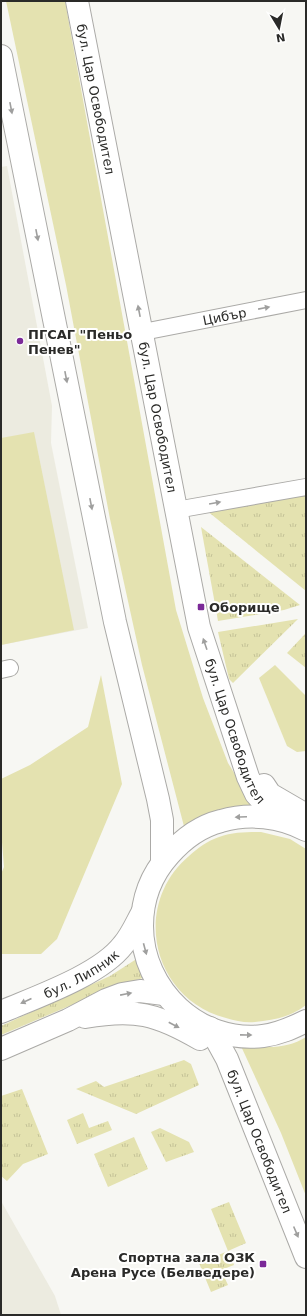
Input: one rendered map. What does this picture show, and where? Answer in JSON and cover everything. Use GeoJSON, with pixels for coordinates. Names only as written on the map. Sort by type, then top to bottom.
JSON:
{"type":"FeatureCollection","features":[{"type":"Feature","properties":{"kind":"main road","name":"бул. Цар Освободител"},"geometry":{"type":"LineString","coordinates":[[77,1],[143,332],[199,627],[248,776],[256,794],[279,820]]}},
{"type":"Feature","properties":{"kind":"main road","name":"бул. Цар Освободител"},"geometry":{"type":"LineString","coordinates":[[1,56],[115,622],[158,799],[162,820],[162,863]]}},
{"type":"Feature","properties":{"kind":"main road"},"geometry":{"type":"LineString","coordinates":[[241,751],[270,794],[306,815]]}},
{"type":"Feature","properties":{"kind":"main road","name":"бул. Цар Освободител"},"geometry":{"type":"LineString","coordinates":[[306,830],[279,820],[257,816],[235,817],[214,823],[194,833],[182,842],[162,863],[149,886],[142,912],[142,941],[150,969],[164,994],[182,1012],[210,1028],[236,1035],[263,1036],[289,1030],[306,1021]]}},
{"type":"Feature","properties":{"kind":"main road","name":"бул. Липник"},"geometry":{"type":"LineString","coordinates":[[1,1012],[86,974],[107,960],[123,946],[142,912]]}},
{"type":"Feature","properties":{"kind":"main road"},"geometry":{"type":"LineString","coordinates":[[1,1049],[68,1020],[106,1000],[122,994],[140,991],[164,994]]}},
{"type":"Feature","properties":{"kind":"main road"},"geometry":{"type":"LineString","coordinates":[[68,1020],[110,1013],[149,1014],[167,1021],[192,1034],[227,1059]]}},
{"type":"Feature","properties":{"kind":"main road","name":"бул. Цар Освободител"},"geometry":{"type":"LineString","coordinates":[[210,1028],[227,1059],[306,1256]]}},
{"type":"Feature","properties":{"kind":"street","name":"Цибър"},"geometry":{"type":"LineString","coordinates":[[143,332],[306,300]]}},
{"type":"Feature","properties":{"kind":"street"},"geometry":{"type":"LineString","coordinates":[[176,510],[306,487]]}},
{"type":"Feature","properties":{"kind":"shaded area","name":"ПГСАГ \"Пеньо Пенев\""},"geometry":{"type":"Polygon","coordinates":[[[7,166],[52,406],[51,443],[88,628],[1,645],[1,167],[7,166]]]}},
{"type":"Feature","properties":{"kind":"shaded area"},"geometry":{"type":"Polygon","coordinates":[[[1,1201],[55,1296],[61,1315],[1,1315],[1,1201]]]}},
{"type":"Feature","properties":{"kind":"green space"},"geometry":{"type":"Polygon","coordinates":[[[6,1],[65,1],[176,610],[203,698],[228,763],[255,807],[186,834],[142,665],[110,519],[66,285],[6,1]]]}},
{"type":"Feature","properties":{"kind":"green space"},"geometry":{"type":"Polygon","coordinates":[[[34,432],[74,630],[1,645],[1,438],[34,432]]]}},
{"type":"Feature","properties":{"kind":"green space"},"geometry":{"type":"Polygon","coordinates":[[[306,487],[306,591],[201,506],[306,487]]]}},
{"type":"Feature","properties":{"kind":"green space"},"geometry":{"type":"Polygon","coordinates":[[[201,527],[300,605],[284,610],[218,621],[201,527]]]}},
{"type":"Feature","properties":{"kind":"green space"},"geometry":{"type":"Polygon","coordinates":[[[298,619],[233,683],[229,679],[218,632],[298,619]]]}},
{"type":"Feature","properties":{"kind":"green space"},"geometry":{"type":"Polygon","coordinates":[[[306,633],[306,668],[287,653],[306,633]]]}},
{"type":"Feature","properties":{"kind":"green space"},"geometry":{"type":"Polygon","coordinates":[[[275,665],[306,696],[306,751],[297,752],[287,746],[259,678],[275,665]]]}},
{"type":"Feature","properties":{"kind":"green space"},"geometry":{"type":"Polygon","coordinates":[[[101,675],[122,784],[57,939],[41,954],[1,954],[1,874],[4,867],[1,830],[1,779],[30,765],[88,727],[101,675]]]}},
{"type":"Feature","properties":{"kind":"green space"},"geometry":{"type":"Polygon","coordinates":[[[261,832],[290,839],[306,849],[306,1005],[294,1012],[276,1019],[244,1022],[226,1018],[201,1008],[181,992],[166,971],[158,948],[156,924],[160,899],[171,876],[192,853],[207,843],[224,835],[261,832]]]}},
{"type":"Feature","properties":{"kind":"green space"},"geometry":{"type":"Polygon","coordinates":[[[138,958],[146,977],[114,987],[1,1035],[1,1026],[110,976],[138,958]]]}},
{"type":"Feature","properties":{"kind":"green space"},"geometry":{"type":"Polygon","coordinates":[[[306,1037],[306,1196],[281,1133],[240,1044],[274,1047],[290,1044],[306,1037]]]}},
{"type":"Feature","properties":{"kind":"green space"},"geometry":{"type":"Polygon","coordinates":[[[184,1060],[191,1064],[199,1085],[136,1114],[76,1089],[96,1081],[104,1087],[184,1060]]]}},
{"type":"Feature","properties":{"kind":"green space"},"geometry":{"type":"Polygon","coordinates":[[[22,1089],[48,1154],[23,1164],[7,1181],[1,1176],[1,1096],[22,1089]]]}},
{"type":"Feature","properties":{"kind":"green space"},"geometry":{"type":"Polygon","coordinates":[[[83,1113],[89,1128],[108,1121],[112,1130],[77,1144],[67,1120],[83,1113]]]}},
{"type":"Feature","properties":{"kind":"green space"},"geometry":{"type":"Polygon","coordinates":[[[160,1128],[189,1142],[194,1152],[166,1162],[151,1132],[160,1128]]]}},
{"type":"Feature","properties":{"kind":"green space"},"geometry":{"type":"Polygon","coordinates":[[[134,1137],[148,1169],[108,1187],[94,1154],[134,1137]]]}},
{"type":"Feature","properties":{"kind":"green space"},"geometry":{"type":"Polygon","coordinates":[[[229,1202],[246,1243],[228,1251],[211,1209],[229,1202]]]}},
{"type":"Feature","properties":{"kind":"green space"},"geometry":{"type":"Polygon","coordinates":[[[228,1251],[234,1265],[221,1270],[228,1285],[211,1292],[199,1263],[228,1251]]]}},
{"type":"Feature","properties":{"kind":"place","name":"ПГСАГ \"Пеньо Пенев\""},"geometry":{"type":"Point","coordinates":[20,341]}},
{"type":"Feature","properties":{"kind":"place","name":"Оборище"},"geometry":{"type":"Point","coordinates":[201,607]}},
{"type":"Feature","properties":{"kind":"place","name":"Спортна зала ОЗК Арена Русе (Белведере)"},"geometry":{"type":"Point","coordinates":[263,1264]}}]}
